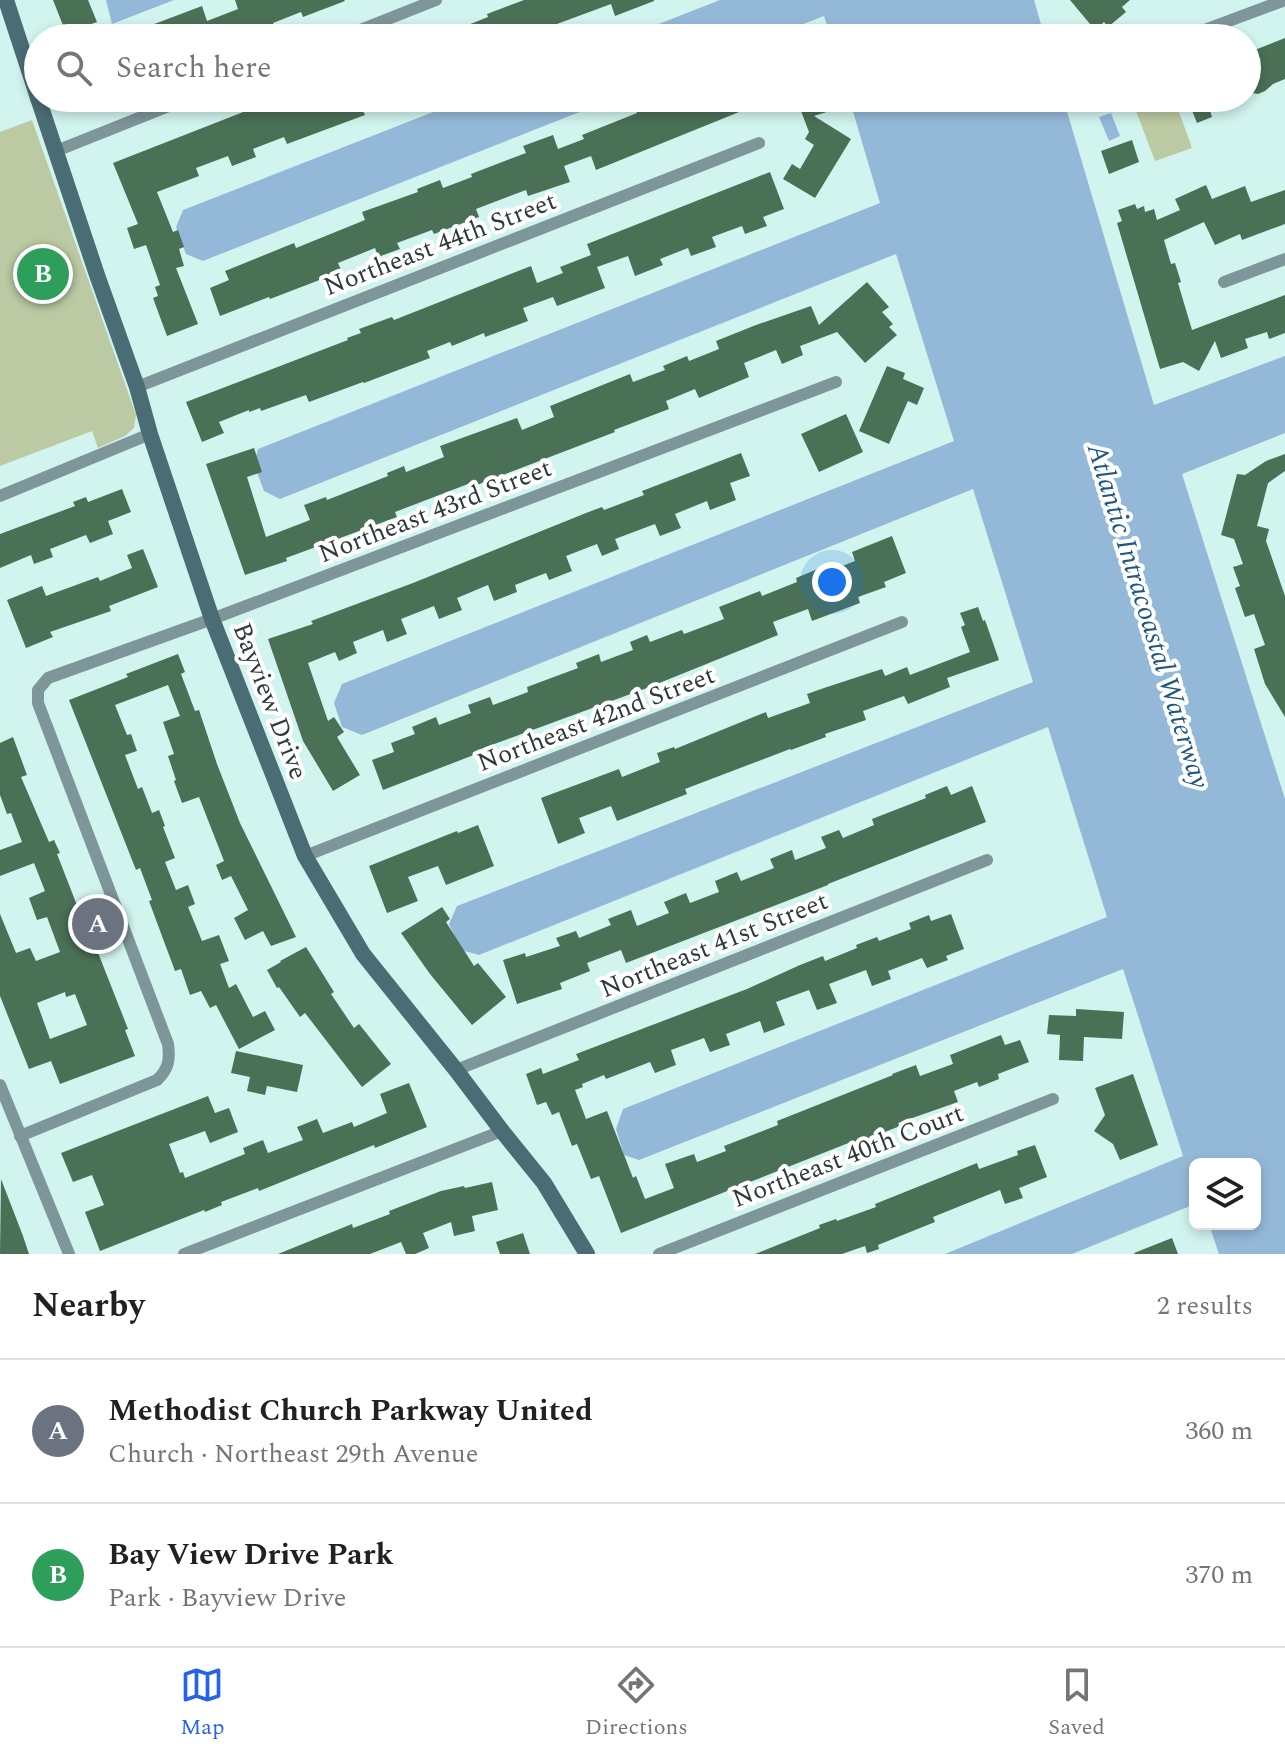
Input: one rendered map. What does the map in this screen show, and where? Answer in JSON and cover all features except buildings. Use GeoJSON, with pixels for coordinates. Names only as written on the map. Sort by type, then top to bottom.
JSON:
{"type":"FeatureCollection","features":[{"type":"Feature","properties":{"kind":"street","name":"Bayview Drive"},"geometry":{"type":"LineString","coordinates":[[6,0],[24,55]]}},
{"type":"Feature","properties":{"kind":"street"},"geometry":{"type":"LineString","coordinates":[[375,24],[436,0]]}},
{"type":"Feature","properties":{"kind":"street"},"geometry":{"type":"LineString","coordinates":[[1221,24],[1285,0]]}},
{"type":"Feature","properties":{"kind":"street","name":"Bayview Drive"},"geometry":{"type":"LineString","coordinates":[[43,112],[212,619],[305,856],[363,954],[544,1183],[587,1254]]}},
{"type":"Feature","properties":{"kind":"street"},"geometry":{"type":"LineString","coordinates":[[56,151],[154,112]]}},
{"type":"Feature","properties":{"kind":"street","name":"Northeast 44th Street"},"geometry":{"type":"LineString","coordinates":[[137,387],[759,143]]}},
{"type":"Feature","properties":{"kind":"street"},"geometry":{"type":"LineString","coordinates":[[1224,282],[1285,259]]}},
{"type":"Feature","properties":{"kind":"street","name":"Northeast 43rd Street"},"geometry":{"type":"LineString","coordinates":[[20,1136],[157,1080],[169,1064],[168,1044],[38,703],[38,690],[48,678],[212,619],[836,382]]}},
{"type":"Feature","properties":{"kind":"street"},"geometry":{"type":"LineString","coordinates":[[0,496],[150,434]]}},
{"type":"Feature","properties":{"kind":"street","name":"Northeast 42nd Street"},"geometry":{"type":"LineString","coordinates":[[305,856],[902,622]]}},
{"type":"Feature","properties":{"kind":"street","name":"Northeast 41st Street"},"geometry":{"type":"LineString","coordinates":[[456,1070],[987,860]]}},
{"type":"Feature","properties":{"kind":"street"},"geometry":{"type":"LineString","coordinates":[[0,1085],[69,1254]]}},
{"type":"Feature","properties":{"kind":"street","name":"Northeast 40th Court"},"geometry":{"type":"LineString","coordinates":[[659,1254],[1053,1099]]}},
{"type":"Feature","properties":{"kind":"street"},"geometry":{"type":"LineString","coordinates":[[184,1254],[502,1131]]}},
{"type":"Feature","properties":{"kind":"green space"},"geometry":{"type":"Polygon","coordinates":[[[1136,112],[1179,112],[1192,148],[1155,161],[1136,112]]]}},
{"type":"Feature","properties":{"kind":"green space"},"geometry":{"type":"Polygon","coordinates":[[[32,120],[136,415],[134,428],[125,436],[98,448],[92,431],[0,466],[0,132],[32,120]]]}},
{"type":"Feature","properties":{"kind":"water"},"geometry":{"type":"Polygon","coordinates":[[[106,0],[174,0],[112,24],[106,0]]]}},
{"type":"Feature","properties":{"kind":"water"},"geometry":{"type":"Polygon","coordinates":[[[720,0],[1034,0],[1041,24],[827,24],[824,16],[803,24],[659,24],[720,0]]]}},
{"type":"Feature","properties":{"kind":"water"},"geometry":{"type":"Polygon","coordinates":[[[433,112],[580,112],[203,261],[186,254],[176,227],[183,210],[433,112]]]}},
{"type":"Feature","properties":{"kind":"water","name":"Atlantic Intracoastal Waterway"},"geometry":{"type":"Polygon","coordinates":[[[853,112],[1067,112],[1154,405],[1285,356],[1285,433],[1182,474],[1285,799],[1285,1254],[1219,1254],[1211,1230],[1261,1230],[1261,1158],[1189,1158],[1189,1206],[1072,1254],[945,1254],[1183,1156],[1123,969],[639,1160],[624,1155],[616,1129],[623,1109],[1107,917],[1048,727],[479,955],[461,950],[449,924],[457,906],[1033,682],[973,489],[362,735],[342,727],[334,703],[342,684],[954,441],[896,254],[280,499],[264,491],[254,464],[258,449],[880,203],[853,112]]]}},
{"type":"Feature","properties":{"kind":"water"},"geometry":{"type":"Polygon","coordinates":[[[1111,113],[1120,136],[1109,141],[1099,117],[1111,113]]]}},
{"type":"Feature","properties":{"kind":"place","name":"Bay View Drive Park"},"geometry":{"type":"Point","coordinates":[43,274]}},
{"type":"Feature","properties":{"kind":"place","name":"Methodist Church Parkway United"},"geometry":{"type":"Point","coordinates":[98,924]}}]}
